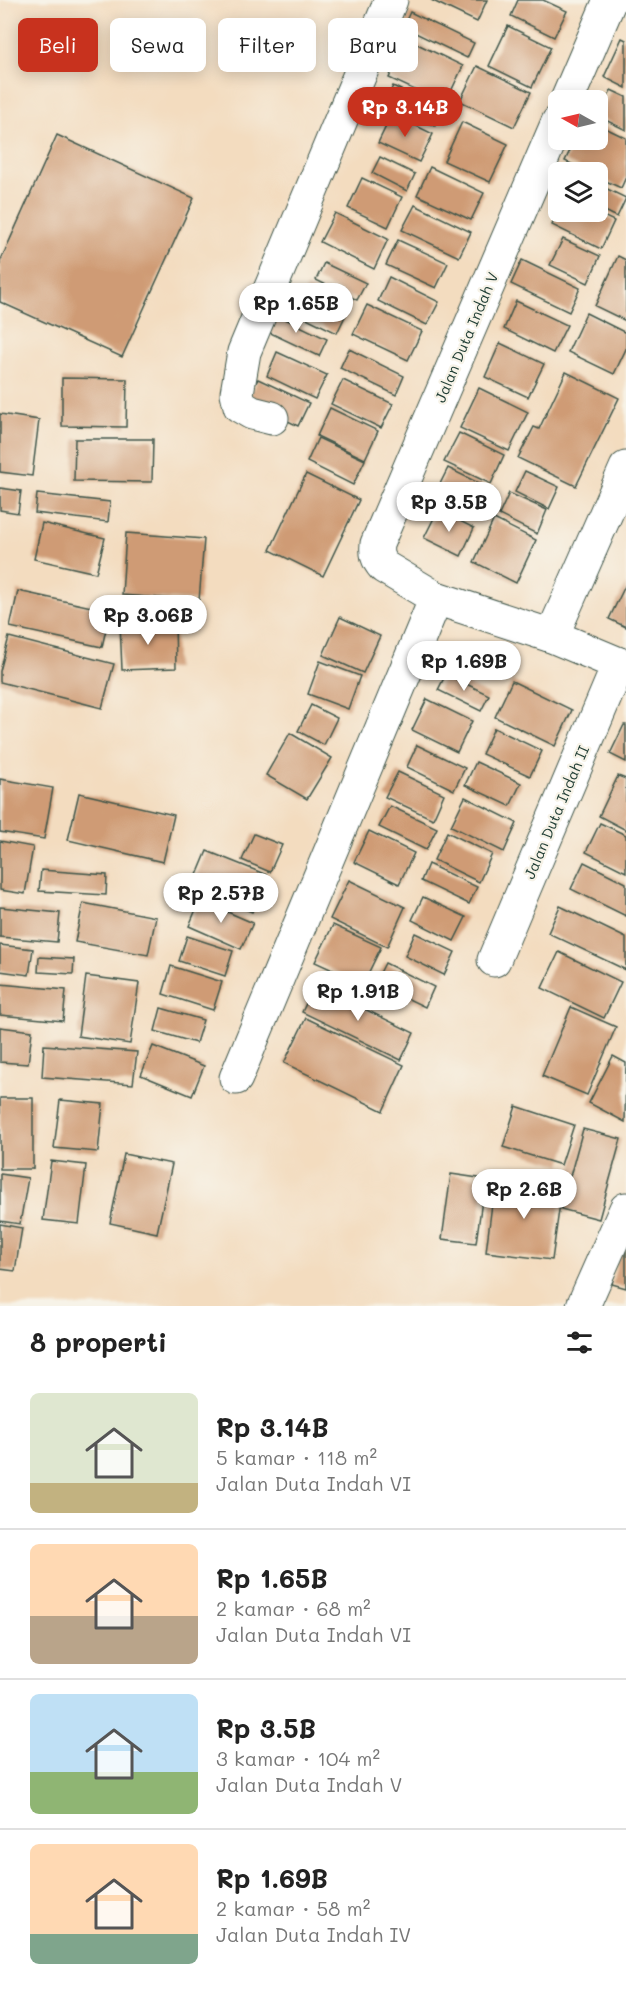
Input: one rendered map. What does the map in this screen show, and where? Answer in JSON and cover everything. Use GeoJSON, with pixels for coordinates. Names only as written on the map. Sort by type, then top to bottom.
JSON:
{"type":"FeatureCollection","features":[{"type":"Feature","properties":{"kind":"street"},"geometry":{"type":"LineString","coordinates":[[272,418],[252,413],[240,406],[237,393],[244,352],[391,0]]}},
{"type":"Feature","properties":{"kind":"street"},"geometry":{"type":"LineString","coordinates":[[571,90],[610,0]]}},
{"type":"Feature","properties":{"kind":"street","name":"Jalan Duta Indah V"},"geometry":{"type":"LineString","coordinates":[[436,598],[384,567],[378,561],[377,544],[548,145]]}},
{"type":"Feature","properties":{"kind":"street"},"geometry":{"type":"LineString","coordinates":[[552,636],[626,468]]}},
{"type":"Feature","properties":{"kind":"street"},"geometry":{"type":"LineString","coordinates":[[236,1078],[436,598],[552,636],[622,666]]}},
{"type":"Feature","properties":{"kind":"street","name":"Jalan Duta Indah II"},"geometry":{"type":"LineString","coordinates":[[494,960],[622,666]]}},
{"type":"Feature","properties":{"kind":"street"},"geometry":{"type":"LineString","coordinates":[[583,1306],[626,1209]]}},
{"type":"Feature","properties":{"kind":"building"},"geometry":{"type":"Polygon","coordinates":[[[431,0],[487,0],[477,22],[431,0]]]}},
{"type":"Feature","properties":{"kind":"building"},"geometry":{"type":"Polygon","coordinates":[[[518,0],[543,0],[567,11],[554,37],[511,16],[518,0]]]}},
{"type":"Feature","properties":{"kind":"building"},"geometry":{"type":"Polygon","coordinates":[[[410,12],[474,43],[467,58],[418,34],[418,18],[407,18],[410,12]]]}},
{"type":"Feature","properties":{"kind":"building"},"geometry":{"type":"Polygon","coordinates":[[[508,26],[551,47],[532,87],[489,66],[508,26]]]}},
{"type":"Feature","properties":{"kind":"building"},"geometry":{"type":"Polygon","coordinates":[[[622,38],[626,40],[626,88],[604,77],[622,38]]]}},
{"type":"Feature","properties":{"kind":"building"},"geometry":{"type":"Polygon","coordinates":[[[418,44],[463,66],[445,104],[389,78],[392,72],[418,72],[418,44]]]}},
{"type":"Feature","properties":{"kind":"building"},"geometry":{"type":"Polygon","coordinates":[[[477,66],[531,92],[514,127],[460,101],[477,66]]]}},
{"type":"Feature","properties":{"kind":"building"},"geometry":{"type":"Polygon","coordinates":[[[393,86],[442,111],[435,126],[385,103],[393,86]]]}},
{"type":"Feature","properties":{"kind":"building"},"geometry":{"type":"Polygon","coordinates":[[[611,90],[626,97],[626,130],[608,121],[608,97],[611,90]]]}},
{"type":"Feature","properties":{"kind":"building"},"geometry":{"type":"Polygon","coordinates":[[[392,114],[433,134],[419,162],[378,143],[392,114]]]}},
{"type":"Feature","properties":{"kind":"building"},"geometry":{"type":"Polygon","coordinates":[[[462,122],[508,144],[490,182],[444,161],[462,122]]]}},
{"type":"Feature","properties":{"kind":"building"},"geometry":{"type":"Polygon","coordinates":[[[608,129],[626,138],[626,177],[621,188],[608,182],[608,162],[565,161],[570,150],[608,150],[608,129]]]}},
{"type":"Feature","properties":{"kind":"building"},"geometry":{"type":"Polygon","coordinates":[[[57,135],[194,198],[122,357],[0,302],[0,262],[57,135]]]}},
{"type":"Feature","properties":{"kind":"building"},"geometry":{"type":"Polygon","coordinates":[[[380,157],[415,174],[407,191],[372,173],[380,157]]]}},
{"type":"Feature","properties":{"kind":"building"},"geometry":{"type":"Polygon","coordinates":[[[430,167],[484,193],[471,220],[417,195],[430,167]]]}},
{"type":"Feature","properties":{"kind":"building"},"geometry":{"type":"Polygon","coordinates":[[[362,178],[402,197],[388,227],[348,208],[362,178]]]}},
{"type":"Feature","properties":{"kind":"building"},"geometry":{"type":"Polygon","coordinates":[[[608,189],[626,198],[617,217],[608,212],[608,189]]]}},
{"type":"Feature","properties":{"kind":"building"},"geometry":{"type":"Polygon","coordinates":[[[415,205],[471,232],[459,257],[402,230],[415,205]]]}},
{"type":"Feature","properties":{"kind":"building"},"geometry":{"type":"Polygon","coordinates":[[[335,213],[388,239],[374,269],[320,242],[335,213]]]}},
{"type":"Feature","properties":{"kind":"building"},"geometry":{"type":"Polygon","coordinates":[[[608,218],[614,221],[601,249],[552,225],[553,222],[608,222],[608,218]]]}},
{"type":"Feature","properties":{"kind":"building"},"geometry":{"type":"Polygon","coordinates":[[[563,239],[600,256],[588,283],[550,265],[563,239]]]}},
{"type":"Feature","properties":{"kind":"building"},"geometry":{"type":"Polygon","coordinates":[[[398,240],[448,263],[436,288],[386,265],[398,240]]]}},
{"type":"Feature","properties":{"kind":"building"},"geometry":{"type":"Polygon","coordinates":[[[618,256],[626,260],[626,321],[595,306],[618,256]]]}},
{"type":"Feature","properties":{"kind":"building"},"geometry":{"type":"Polygon","coordinates":[[[522,260],[580,288],[569,312],[511,284],[522,260]]]}},
{"type":"Feature","properties":{"kind":"building"},"geometry":{"type":"Polygon","coordinates":[[[324,263],[366,283],[357,300],[316,280],[324,263]]]}},
{"type":"Feature","properties":{"kind":"building"},"geometry":{"type":"Polygon","coordinates":[[[389,277],[439,302],[427,325],[378,301],[389,277]]]}},
{"type":"Feature","properties":{"kind":"building"},"geometry":{"type":"Polygon","coordinates":[[[306,287],[349,308],[337,333],[294,312],[306,287]]]}},
{"type":"Feature","properties":{"kind":"building"},"geometry":{"type":"Polygon","coordinates":[[[516,301],[567,325],[553,353],[504,329],[516,301]]]}},
{"type":"Feature","properties":{"kind":"building"},"geometry":{"type":"Polygon","coordinates":[[[367,305],[422,331],[408,360],[353,334],[367,305]]]}},
{"type":"Feature","properties":{"kind":"building"},"geometry":{"type":"Polygon","coordinates":[[[273,313],[327,339],[319,356],[264,330],[273,313]]]}},
{"type":"Feature","properties":{"kind":"building"},"geometry":{"type":"Polygon","coordinates":[[[586,313],[626,333],[626,349],[614,374],[568,352],[586,313]]]}},
{"type":"Feature","properties":{"kind":"building"},"geometry":{"type":"Polygon","coordinates":[[[500,343],[544,364],[528,397],[485,377],[500,343]]]}},
{"type":"Feature","properties":{"kind":"building"},"geometry":{"type":"Polygon","coordinates":[[[349,349],[404,376],[396,395],[340,368],[349,349]]]}},
{"type":"Feature","properties":{"kind":"building"},"geometry":{"type":"Polygon","coordinates":[[[277,352],[327,375],[315,399],[267,376],[277,352]]]}},
{"type":"Feature","properties":{"kind":"building"},"geometry":{"type":"Polygon","coordinates":[[[566,372],[619,398],[576,486],[518,458],[534,427],[539,429],[566,372]]]}},
{"type":"Feature","properties":{"kind":"building"},"geometry":{"type":"Polygon","coordinates":[[[62,378],[127,379],[126,427],[62,426],[62,378]]]}},
{"type":"Feature","properties":{"kind":"building"},"geometry":{"type":"Polygon","coordinates":[[[258,379],[309,403],[298,426],[247,401],[258,379]]]}},
{"type":"Feature","properties":{"kind":"building"},"geometry":{"type":"Polygon","coordinates":[[[343,380],[393,404],[381,428],[331,404],[343,380]]]}},
{"type":"Feature","properties":{"kind":"building"},"geometry":{"type":"Polygon","coordinates":[[[479,388],[528,412],[509,451],[460,428],[479,388]]]}},
{"type":"Feature","properties":{"kind":"building"},"geometry":{"type":"Polygon","coordinates":[[[330,408],[378,431],[365,459],[317,436],[330,408]]]}},
{"type":"Feature","properties":{"kind":"building"},"geometry":{"type":"Polygon","coordinates":[[[0,414],[39,420],[32,476],[0,472],[0,414]]]}},
{"type":"Feature","properties":{"kind":"building"},"geometry":{"type":"Polygon","coordinates":[[[459,433],[504,455],[491,484],[444,462],[459,433]]]}},
{"type":"Feature","properties":{"kind":"building"},"geometry":{"type":"Polygon","coordinates":[[[318,438],[365,460],[353,485],[307,462],[318,438]]]}},
{"type":"Feature","properties":{"kind":"building"},"geometry":{"type":"Polygon","coordinates":[[[75,439],[153,439],[152,482],[74,481],[75,439]]]}},
{"type":"Feature","properties":{"kind":"building"},"geometry":{"type":"Polygon","coordinates":[[[448,468],[495,491],[481,521],[433,498],[448,468]]]}},
{"type":"Feature","properties":{"kind":"building"},"geometry":{"type":"Polygon","coordinates":[[[525,471],[559,487],[549,509],[515,492],[525,471]]]}},
{"type":"Feature","properties":{"kind":"building"},"geometry":{"type":"Polygon","coordinates":[[[306,474],[359,500],[323,576],[270,550],[306,474]]]}},
{"type":"Feature","properties":{"kind":"building"},"geometry":{"type":"Polygon","coordinates":[[[0,488],[21,491],[18,513],[0,510],[0,488]]]}},
{"type":"Feature","properties":{"kind":"building"},"geometry":{"type":"Polygon","coordinates":[[[509,493],[547,510],[537,534],[499,515],[509,493]]]}},
{"type":"Feature","properties":{"kind":"building"},"geometry":{"type":"Polygon","coordinates":[[[37,494],[110,502],[108,522],[35,513],[37,494]]]}},
{"type":"Feature","properties":{"kind":"building"},"geometry":{"type":"Polygon","coordinates":[[[438,510],[474,528],[461,556],[424,538],[438,510]]]}},
{"type":"Feature","properties":{"kind":"building"},"geometry":{"type":"Polygon","coordinates":[[[494,519],[536,540],[516,583],[474,562],[494,519]]]}},
{"type":"Feature","properties":{"kind":"building"},"geometry":{"type":"Polygon","coordinates":[[[42,523],[105,538],[96,573],[34,559],[42,523]]]}},
{"type":"Feature","properties":{"kind":"building"},"geometry":{"type":"Polygon","coordinates":[[[126,533],[204,539],[199,601],[122,595],[126,533]]]}},
{"type":"Feature","properties":{"kind":"building"},"geometry":{"type":"Polygon","coordinates":[[[626,584],[626,627],[609,619],[626,584]]]}},
{"type":"Feature","properties":{"kind":"building"},"geometry":{"type":"Polygon","coordinates":[[[18,591],[110,611],[102,647],[10,627],[18,591]]]}},
{"type":"Feature","properties":{"kind":"building"},"geometry":{"type":"Polygon","coordinates":[[[340,617],[380,636],[363,673],[323,655],[340,617]]]}},
{"type":"Feature","properties":{"kind":"building"},"geometry":{"type":"Polygon","coordinates":[[[175,622],[176,668],[122,670],[120,623],[175,622]]]}},
{"type":"Feature","properties":{"kind":"building"},"geometry":{"type":"Polygon","coordinates":[[[9,637],[114,664],[102,708],[0,682],[0,671],[9,637]]]}},
{"type":"Feature","properties":{"kind":"building"},"geometry":{"type":"Polygon","coordinates":[[[320,661],[360,676],[348,709],[308,694],[320,661]]]}},
{"type":"Feature","properties":{"kind":"building"},"geometry":{"type":"Polygon","coordinates":[[[446,674],[489,695],[481,711],[438,690],[446,674]]]}},
{"type":"Feature","properties":{"kind":"building"},"geometry":{"type":"Polygon","coordinates":[[[512,681],[572,710],[555,746],[495,717],[512,681]]]}},
{"type":"Feature","properties":{"kind":"building"},"geometry":{"type":"Polygon","coordinates":[[[427,699],[472,721],[457,752],[412,730],[427,699]]]}},
{"type":"Feature","properties":{"kind":"building"},"geometry":{"type":"Polygon","coordinates":[[[311,705],[337,718],[324,745],[298,731],[311,705]]]}},
{"type":"Feature","properties":{"kind":"building"},"geometry":{"type":"Polygon","coordinates":[[[626,725],[626,762],[610,754],[626,725]]]}},
{"type":"Feature","properties":{"kind":"building"},"geometry":{"type":"Polygon","coordinates":[[[494,728],[542,751],[530,776],[482,754],[494,728]]]}},
{"type":"Feature","properties":{"kind":"building"},"geometry":{"type":"Polygon","coordinates":[[[290,733],[332,758],[307,799],[266,775],[290,733]]]}},
{"type":"Feature","properties":{"kind":"building"},"geometry":{"type":"Polygon","coordinates":[[[417,745],[465,768],[454,790],[407,767],[417,745]]]}},
{"type":"Feature","properties":{"kind":"building"},"geometry":{"type":"Polygon","coordinates":[[[476,762],[521,783],[510,806],[465,785],[476,762]]]}},
{"type":"Feature","properties":{"kind":"building"},"geometry":{"type":"Polygon","coordinates":[[[398,772],[444,794],[433,819],[385,797],[398,772]]]}},
{"type":"Feature","properties":{"kind":"building"},"geometry":{"type":"Polygon","coordinates":[[[618,776],[626,779],[626,830],[599,816],[618,776]]]}},
{"type":"Feature","properties":{"kind":"building"},"geometry":{"type":"Polygon","coordinates":[[[0,779],[53,788],[44,839],[0,832],[0,779]]]}},
{"type":"Feature","properties":{"kind":"building"},"geometry":{"type":"Polygon","coordinates":[[[79,793],[174,815],[163,862],[68,840],[79,793]]]}},
{"type":"Feature","properties":{"kind":"building"},"geometry":{"type":"Polygon","coordinates":[[[465,797],[517,823],[504,852],[451,826],[465,797]]]}},
{"type":"Feature","properties":{"kind":"building"},"geometry":{"type":"Polygon","coordinates":[[[390,806],[437,828],[426,850],[379,827],[390,806]]]}},
{"type":"Feature","properties":{"kind":"building"},"geometry":{"type":"Polygon","coordinates":[[[600,823],[626,835],[626,872],[586,852],[600,823]]]}},
{"type":"Feature","properties":{"kind":"building"},"geometry":{"type":"Polygon","coordinates":[[[369,831],[414,853],[399,884],[354,862],[369,831]]]}},
{"type":"Feature","properties":{"kind":"building"},"geometry":{"type":"Polygon","coordinates":[[[447,832],[492,854],[479,882],[434,860],[447,832]]]}},
{"type":"Feature","properties":{"kind":"building"},"geometry":{"type":"Polygon","coordinates":[[[254,834],[282,845],[270,872],[242,860],[254,834]]]}},
{"type":"Feature","properties":{"kind":"building"},"geometry":{"type":"Polygon","coordinates":[[[0,841],[33,847],[25,894],[0,890],[0,841]]]}},
{"type":"Feature","properties":{"kind":"building"},"geometry":{"type":"Polygon","coordinates":[[[207,851],[267,875],[252,912],[192,887],[207,851]]]}},
{"type":"Feature","properties":{"kind":"building"},"geometry":{"type":"Polygon","coordinates":[[[584,862],[626,883],[626,916],[571,889],[584,862]]]}},
{"type":"Feature","properties":{"kind":"building"},"geometry":{"type":"Polygon","coordinates":[[[428,864],[477,887],[469,904],[421,881],[428,864]]]}},
{"type":"Feature","properties":{"kind":"building"},"geometry":{"type":"Polygon","coordinates":[[[41,870],[107,875],[106,895],[39,891],[41,870]]]}},
{"type":"Feature","properties":{"kind":"building"},"geometry":{"type":"Polygon","coordinates":[[[349,880],[405,907],[387,947],[330,919],[349,880]]]}},
{"type":"Feature","properties":{"kind":"building"},"geometry":{"type":"Polygon","coordinates":[[[423,897],[466,917],[454,941],[412,920],[423,897]]]}},
{"type":"Feature","properties":{"kind":"building"},"geometry":{"type":"Polygon","coordinates":[[[200,900],[253,923],[241,949],[189,926],[200,900]]]}},
{"type":"Feature","properties":{"kind":"building"},"geometry":{"type":"Polygon","coordinates":[[[83,903],[156,917],[148,955],[75,942],[83,903]]]}},
{"type":"Feature","properties":{"kind":"building"},"geometry":{"type":"Polygon","coordinates":[[[560,906],[626,938],[626,970],[548,933],[560,906]]]}},
{"type":"Feature","properties":{"kind":"building"},"geometry":{"type":"Polygon","coordinates":[[[0,907],[60,913],[57,942],[0,937],[0,907]]]}},
{"type":"Feature","properties":{"kind":"building"},"geometry":{"type":"Polygon","coordinates":[[[333,925],[381,947],[363,984],[315,962],[333,925]]]}},
{"type":"Feature","properties":{"kind":"building"},"geometry":{"type":"Polygon","coordinates":[[[415,933],[455,952],[444,975],[405,956],[415,933]]]}},
{"type":"Feature","properties":{"kind":"building"},"geometry":{"type":"Polygon","coordinates":[[[187,936],[233,951],[225,976],[179,961],[187,936]]]}},
{"type":"Feature","properties":{"kind":"building"},"geometry":{"type":"Polygon","coordinates":[[[0,945],[33,949],[29,975],[0,971],[0,945]]]}},
{"type":"Feature","properties":{"kind":"building"},"geometry":{"type":"Polygon","coordinates":[[[559,952],[621,982],[604,1018],[542,988],[559,952]]]}},
{"type":"Feature","properties":{"kind":"building"},"geometry":{"type":"Polygon","coordinates":[[[39,957],[74,959],[73,974],[38,972],[39,957]]]}},
{"type":"Feature","properties":{"kind":"building"},"geometry":{"type":"Polygon","coordinates":[[[385,963],[434,987],[425,1007],[375,983],[385,963]]]}},
{"type":"Feature","properties":{"kind":"building"},"geometry":{"type":"Polygon","coordinates":[[[171,966],[222,982],[213,1010],[163,994],[171,966]]]}},
{"type":"Feature","properties":{"kind":"building"},"geometry":{"type":"Polygon","coordinates":[[[86,976],[139,983],[130,1044],[78,1036],[86,976]]]}},
{"type":"Feature","properties":{"kind":"building"},"geometry":{"type":"Polygon","coordinates":[[[0,984],[66,990],[63,1021],[0,1015],[0,984]]]}},
{"type":"Feature","properties":{"kind":"building"},"geometry":{"type":"Polygon","coordinates":[[[315,985],[414,1033],[401,1060],[302,1012],[315,985]]]}},
{"type":"Feature","properties":{"kind":"building"},"geometry":{"type":"Polygon","coordinates":[[[571,1007],[616,1027],[587,1095],[542,1076],[571,1007]]]}},
{"type":"Feature","properties":{"kind":"building"},"geometry":{"type":"Polygon","coordinates":[[[161,1008],[203,1020],[196,1043],[155,1031],[161,1008]]]}},
{"type":"Feature","properties":{"kind":"building"},"geometry":{"type":"Polygon","coordinates":[[[306,1018],[404,1065],[383,1111],[284,1063],[306,1018]]]}},
{"type":"Feature","properties":{"kind":"building"},"geometry":{"type":"Polygon","coordinates":[[[0,1027],[32,1031],[28,1064],[0,1062],[0,1027]]]}},
{"type":"Feature","properties":{"kind":"building"},"geometry":{"type":"Polygon","coordinates":[[[44,1045],[137,1052],[133,1084],[42,1077],[44,1045]]]}},
{"type":"Feature","properties":{"kind":"building"},"geometry":{"type":"Polygon","coordinates":[[[153,1046],[204,1066],[192,1096],[141,1075],[153,1046]]]}},
{"type":"Feature","properties":{"kind":"building"},"geometry":{"type":"Polygon","coordinates":[[[613,1056],[626,1063],[625,1122],[589,1103],[613,1056]]]}},
{"type":"Feature","properties":{"kind":"building"},"geometry":{"type":"Polygon","coordinates":[[[0,1098],[33,1098],[33,1169],[0,1169],[0,1098]]]}},
{"type":"Feature","properties":{"kind":"building"},"geometry":{"type":"Polygon","coordinates":[[[60,1100],[103,1104],[98,1152],[54,1148],[60,1100]]]}},
{"type":"Feature","properties":{"kind":"building"},"geometry":{"type":"Polygon","coordinates":[[[516,1106],[574,1125],[561,1165],[503,1147],[516,1106]]]}},
{"type":"Feature","properties":{"kind":"building"},"geometry":{"type":"Polygon","coordinates":[[[583,1129],[621,1139],[599,1219],[561,1209],[583,1129]]]}},
{"type":"Feature","properties":{"kind":"building"},"geometry":{"type":"Polygon","coordinates":[[[124,1154],[172,1164],[157,1233],[110,1223],[124,1154]]]}},
{"type":"Feature","properties":{"kind":"building"},"geometry":{"type":"Polygon","coordinates":[[[51,1161],[86,1165],[79,1224],[43,1220],[51,1161]]]}},
{"type":"Feature","properties":{"kind":"building"},"geometry":{"type":"Polygon","coordinates":[[[0,1174],[28,1178],[20,1224],[0,1221],[0,1174]]]}},
{"type":"Feature","properties":{"kind":"building"},"geometry":{"type":"Polygon","coordinates":[[[451,1174],[485,1179],[476,1243],[442,1239],[451,1174]]]}},
{"type":"Feature","properties":{"kind":"building"},"geometry":{"type":"Polygon","coordinates":[[[495,1180],[562,1189],[552,1260],[486,1252],[495,1180]]]}},
{"type":"Feature","properties":{"kind":"building"},"geometry":{"type":"Polygon","coordinates":[[[0,1224],[22,1228],[15,1271],[0,1269],[0,1224]]]}},
{"type":"Feature","properties":{"kind":"building"},"geometry":{"type":"Polygon","coordinates":[[[620,1249],[626,1251],[626,1288],[612,1284],[620,1249]]]}}]}
